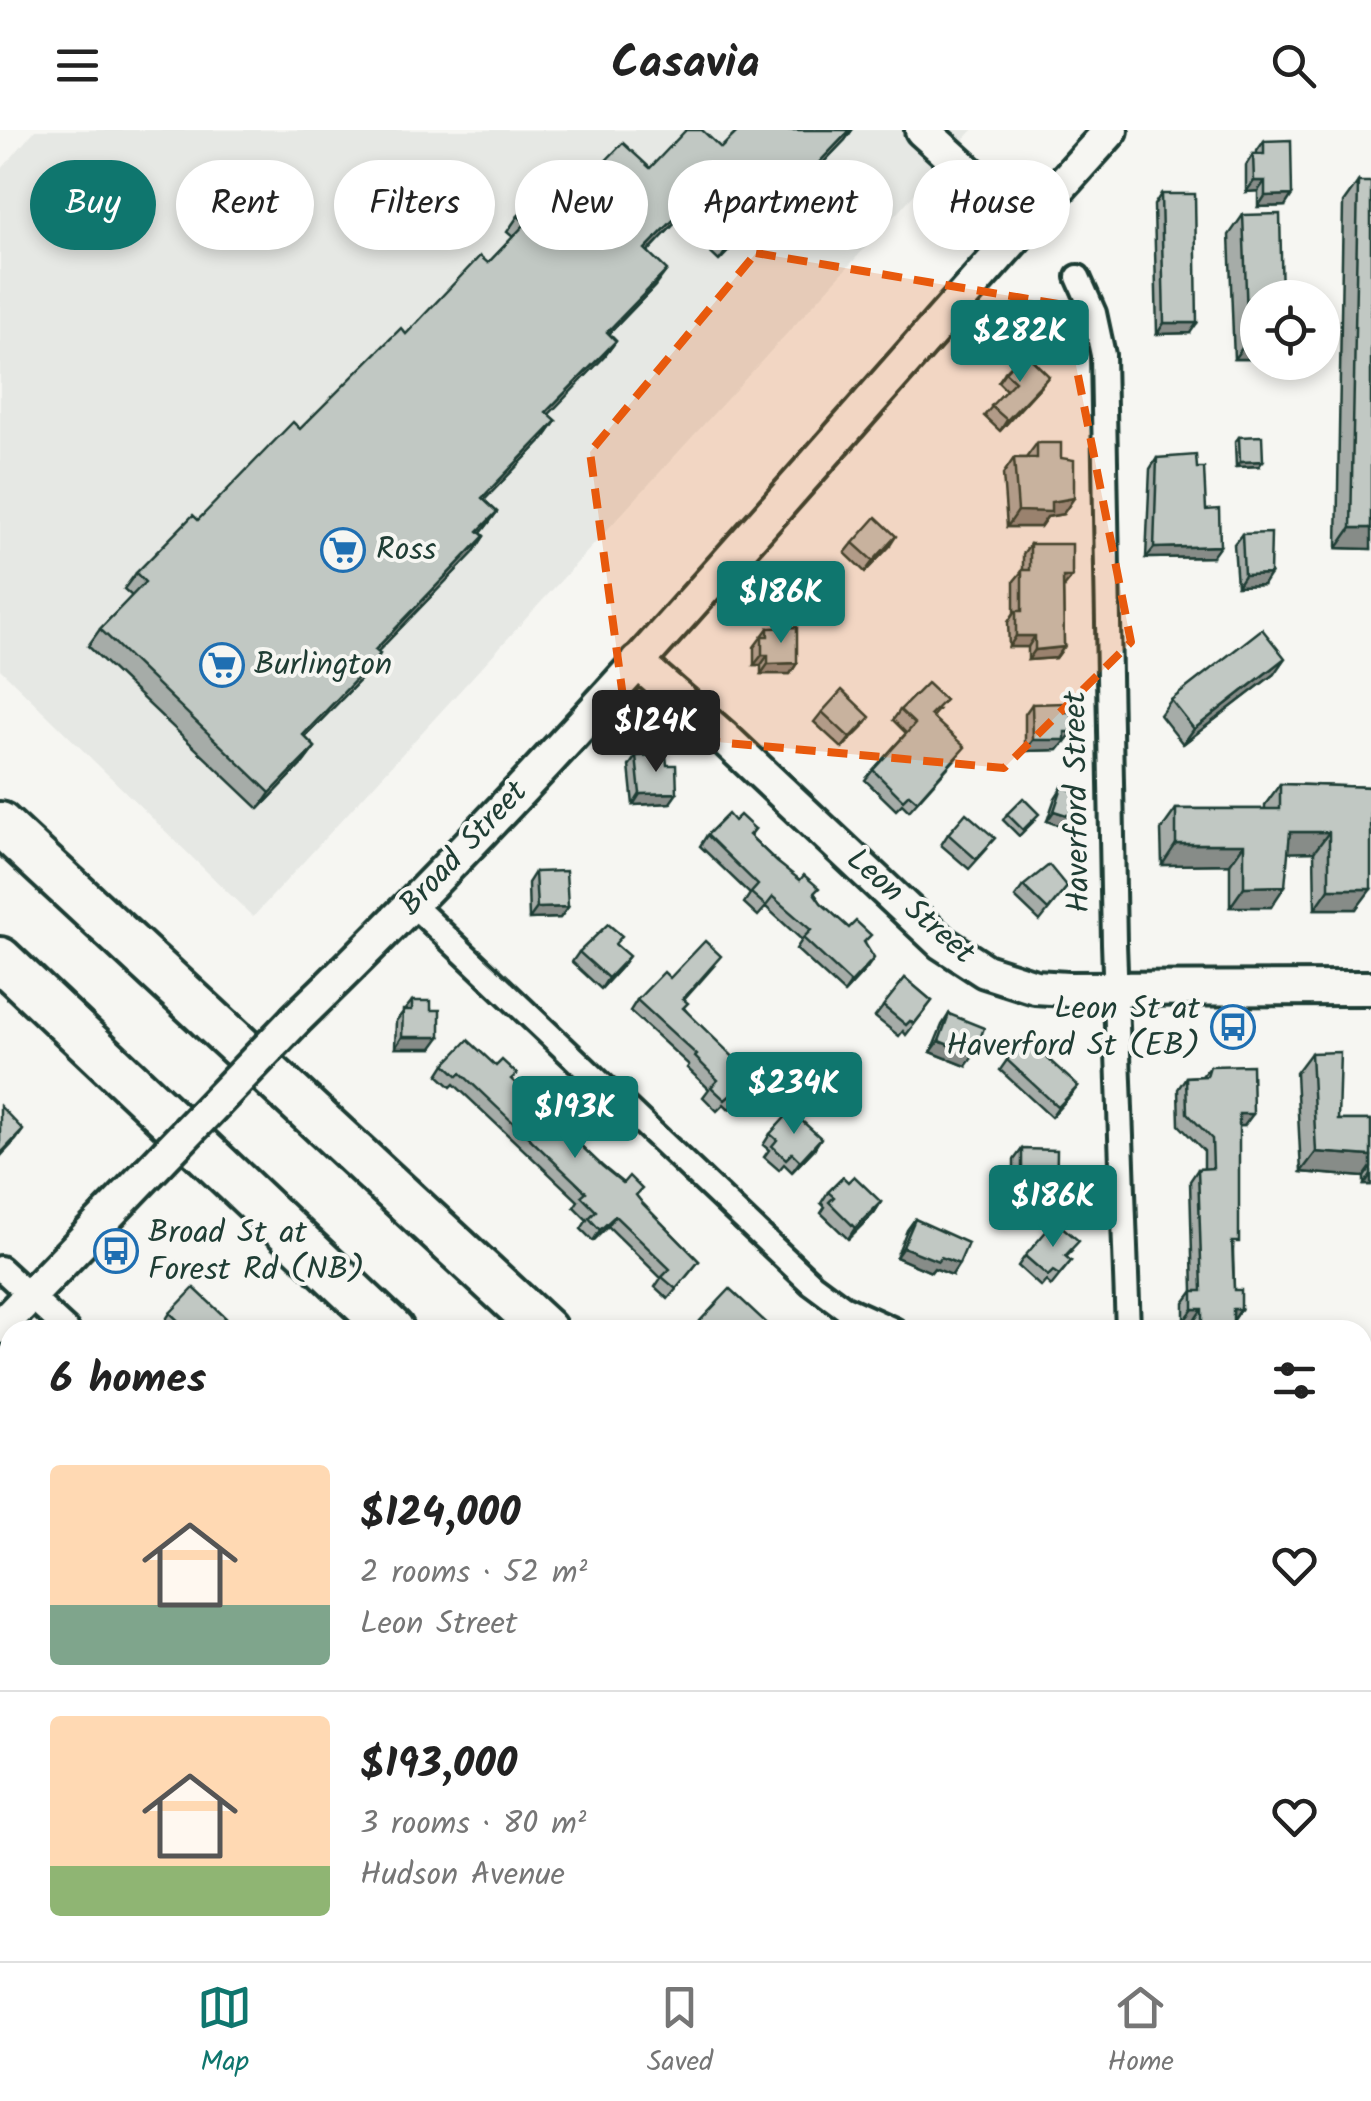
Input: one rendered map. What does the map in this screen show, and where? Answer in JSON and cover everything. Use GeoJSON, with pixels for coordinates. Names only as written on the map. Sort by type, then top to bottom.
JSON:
{"type":"FeatureCollection","features":[{"type":"Feature","properties":{"kind":"highway"},"geometry":{"type":"LineString","coordinates":[[0,824],[535,1320]]}},
{"type":"Feature","properties":{"kind":"highway"},"geometry":{"type":"LineString","coordinates":[[0,959],[381,1320]]}},
{"type":"Feature","properties":{"kind":"main road"},"geometry":{"type":"LineString","coordinates":[[922,130],[955,160]]}},
{"type":"Feature","properties":{"kind":"main road"},"geometry":{"type":"LineString","coordinates":[[954,130],[987,160]]}},
{"type":"Feature","properties":{"kind":"main road","name":"Broad Street"},"geometry":{"type":"LineString","coordinates":[[1070,174],[1111,130]]}},
{"type":"Feature","properties":{"kind":"main road","name":"Broad Street"},"geometry":{"type":"LineString","coordinates":[[7,1320],[296,1019],[414,906],[637,662],[1002,250]]}},
{"type":"Feature","properties":{"kind":"main road","name":"Leon Street"},"geometry":{"type":"LineString","coordinates":[[637,662],[954,951],[986,972],[1035,987],[1371,988]]}},
{"type":"Feature","properties":{"kind":"street","name":"Haverford Street"},"geometry":{"type":"LineString","coordinates":[[1078,277],[1094,312],[1103,355],[1128,1320]]}},
{"type":"Feature","properties":{"kind":"street"},"geometry":{"type":"LineString","coordinates":[[414,906],[799,1273],[843,1307],[872,1320]]}},
{"type":"Feature","properties":{"kind":"street"},"geometry":{"type":"LineString","coordinates":[[0,1268],[56,1320]]}},
{"type":"Feature","properties":{"kind":"highlighted area"},"geometry":{"type":"Polygon","coordinates":[[[756,253],[1064,305],[1131,642],[1004,768],[628,734],[590,452],[756,253]]]}},
{"type":"Feature","properties":{"kind":"shaded area"},"geometry":{"type":"Polygon","coordinates":[[[35,130],[973,130],[946,160],[913,160],[913,196],[893,217],[893,160],[668,160],[668,250],[863,250],[253,917],[0,669],[0,171],[35,130]]]}},
{"type":"Feature","properties":{"kind":"building"},"geometry":{"type":"Polygon","coordinates":[[[686,130],[702,130],[721,148],[739,130],[850,130],[821,160],[668,160],[668,225],[648,246],[650,168],[686,130]]]}},
{"type":"Feature","properties":{"kind":"building"},"geometry":{"type":"Polygon","coordinates":[[[1291,140],[1292,195],[1265,196],[1265,181],[1254,181],[1253,154],[1264,154],[1264,141],[1291,140]]]}},
{"type":"Feature","properties":{"kind":"building"},"geometry":{"type":"Polygon","coordinates":[[[623,143],[641,160],[606,160],[623,143]]]}},
{"type":"Feature","properties":{"kind":"building"},"geometry":{"type":"Polygon","coordinates":[[[1358,182],[1371,182],[1371,528],[1351,528],[1358,182]]]}},
{"type":"Feature","properties":{"kind":"building"},"geometry":{"type":"Polygon","coordinates":[[[1161,194],[1195,194],[1197,323],[1164,323],[1161,194]]]}},
{"type":"Feature","properties":{"kind":"building"},"geometry":{"type":"Polygon","coordinates":[[[1280,214],[1282,280],[1246,280],[1243,215],[1280,214]]]}},
{"type":"Feature","properties":{"kind":"building"},"geometry":{"type":"Polygon","coordinates":[[[515,235],[515,250],[646,250],[667,270],[607,332],[616,341],[546,412],[556,421],[482,498],[497,512],[478,531],[484,536],[375,650],[380,654],[303,735],[315,747],[270,793],[100,629],[145,582],[136,573],[193,515],[198,520],[293,422],[300,429],[401,328],[406,334],[480,256],[488,263],[515,235]]]}},
{"type":"Feature","properties":{"kind":"building"},"geometry":{"type":"Polygon","coordinates":[[[1024,352],[1049,376],[1007,420],[991,406],[1015,381],[1005,372],[1024,352]]]}},
{"type":"Feature","properties":{"kind":"building"},"geometry":{"type":"Polygon","coordinates":[[[1262,436],[1263,461],[1240,462],[1239,437],[1262,436]]]}},
{"type":"Feature","properties":{"kind":"building"},"geometry":{"type":"Polygon","coordinates":[[[1037,443],[1061,443],[1061,458],[1074,460],[1074,498],[1051,502],[1051,512],[1018,511],[1014,458],[1037,458],[1037,443]]]}},
{"type":"Feature","properties":{"kind":"building"},"geometry":{"type":"Polygon","coordinates":[[[1196,455],[1197,468],[1204,468],[1206,510],[1219,509],[1220,546],[1154,548],[1157,458],[1196,455]]]}},
{"type":"Feature","properties":{"kind":"building"},"geometry":{"type":"Polygon","coordinates":[[[876,517],[896,536],[873,561],[853,543],[876,517]]]}},
{"type":"Feature","properties":{"kind":"building"},"geometry":{"type":"Polygon","coordinates":[[[1271,533],[1270,574],[1244,575],[1242,534],[1271,533]]]}},
{"type":"Feature","properties":{"kind":"building"},"geometry":{"type":"Polygon","coordinates":[[[1030,544],[1072,544],[1072,577],[1063,577],[1064,647],[1035,650],[1035,636],[1016,636],[1016,611],[1022,611],[1022,570],[1030,570],[1030,544]]]}},
{"type":"Feature","properties":{"kind":"building"},"geometry":{"type":"Polygon","coordinates":[[[797,627],[797,663],[768,664],[768,655],[762,655],[762,636],[768,636],[768,628],[797,627]]]}},
{"type":"Feature","properties":{"kind":"building"},"geometry":{"type":"Polygon","coordinates":[[[1262,629],[1285,658],[1194,729],[1171,700],[1262,629]]]}},
{"type":"Feature","properties":{"kind":"building"},"geometry":{"type":"Polygon","coordinates":[[[927,683],[945,700],[930,715],[965,747],[917,801],[909,794],[903,800],[873,770],[915,724],[900,710],[927,683]]]}},
{"type":"Feature","properties":{"kind":"building"},"geometry":{"type":"Polygon","coordinates":[[[842,690],[870,717],[850,738],[822,712],[842,690]]]}},
{"type":"Feature","properties":{"kind":"building"},"geometry":{"type":"Polygon","coordinates":[[[1065,703],[1065,712],[1072,712],[1073,732],[1065,732],[1065,740],[1033,740],[1032,704],[1065,703]]]}},
{"type":"Feature","properties":{"kind":"building"},"geometry":{"type":"Polygon","coordinates":[[[666,755],[667,765],[676,765],[677,793],[640,794],[636,756],[666,755]]]}},
{"type":"Feature","properties":{"kind":"building"},"geometry":{"type":"Polygon","coordinates":[[[1280,784],[1371,787],[1371,889],[1329,889],[1329,832],[1290,832],[1285,886],[1244,887],[1244,844],[1176,844],[1176,809],[1280,809],[1280,784]]]}},
{"type":"Feature","properties":{"kind":"building"},"geometry":{"type":"Polygon","coordinates":[[[1062,787],[1087,795],[1079,819],[1054,811],[1062,787]]]}},
{"type":"Feature","properties":{"kind":"building"},"geometry":{"type":"Polygon","coordinates":[[[1023,798],[1039,814],[1023,830],[1007,814],[1023,798]]]}},
{"type":"Feature","properties":{"kind":"building"},"geometry":{"type":"Polygon","coordinates":[[[966,813],[995,838],[976,859],[948,834],[966,813]]]}},
{"type":"Feature","properties":{"kind":"building"},"geometry":{"type":"Polygon","coordinates":[[[728,814],[734,821],[740,815],[755,829],[749,835],[777,862],[800,880],[804,875],[819,888],[814,893],[821,903],[849,928],[856,921],[871,935],[864,942],[874,958],[851,983],[803,938],[811,930],[773,897],[766,906],[751,893],[758,885],[707,835],[728,814]]]}},
{"type":"Feature","properties":{"kind":"building"},"geometry":{"type":"Polygon","coordinates":[[[1049,865],[1067,887],[1048,910],[1023,886],[1049,865]]]}},
{"type":"Feature","properties":{"kind":"building"},"geometry":{"type":"Polygon","coordinates":[[[566,871],[568,907],[537,908],[535,872],[566,871]]]}},
{"type":"Feature","properties":{"kind":"building"},"geometry":{"type":"Polygon","coordinates":[[[608,924],[622,936],[615,944],[629,956],[608,978],[579,952],[608,924]]]}},
{"type":"Feature","properties":{"kind":"building"},"geometry":{"type":"Polygon","coordinates":[[[705,941],[721,956],[683,999],[688,1003],[683,1008],[756,1079],[737,1099],[732,1094],[725,1100],[711,1087],[718,1080],[697,1055],[637,1000],[664,972],[670,978],[705,941]]]}},
{"type":"Feature","properties":{"kind":"building"},"geometry":{"type":"Polygon","coordinates":[[[905,978],[932,1001],[914,1024],[910,1021],[906,1025],[883,1006],[905,978]]]}},
{"type":"Feature","properties":{"kind":"building"},"geometry":{"type":"Polygon","coordinates":[[[412,1001],[431,1001],[431,1010],[440,1010],[440,1037],[402,1037],[403,1010],[412,1010],[412,1001]]]}},
{"type":"Feature","properties":{"kind":"building"},"geometry":{"type":"Polygon","coordinates":[[[949,1014],[984,1028],[974,1055],[939,1041],[949,1014]]]}},
{"type":"Feature","properties":{"kind":"building"},"geometry":{"type":"Polygon","coordinates":[[[1026,1039],[1078,1086],[1058,1107],[1007,1060],[1026,1039]]]}},
{"type":"Feature","properties":{"kind":"building"},"geometry":{"type":"Polygon","coordinates":[[[468,1040],[496,1066],[502,1060],[517,1074],[511,1079],[561,1127],[567,1120],[582,1134],[576,1141],[602,1166],[623,1183],[629,1176],[642,1189],[636,1195],[643,1204],[699,1261],[676,1289],[662,1277],[670,1269],[615,1216],[600,1230],[589,1218],[596,1211],[581,1196],[586,1192],[461,1073],[458,1076],[445,1064],[468,1040]]]}},
{"type":"Feature","properties":{"kind":"building"},"geometry":{"type":"Polygon","coordinates":[[[1340,1052],[1338,1120],[1371,1120],[1371,1156],[1316,1152],[1311,1053],[1340,1052]]]}},
{"type":"Feature","properties":{"kind":"building"},"geometry":{"type":"Polygon","coordinates":[[[1252,1065],[1253,1114],[1239,1114],[1239,1242],[1232,1242],[1234,1290],[1241,1290],[1241,1309],[1233,1309],[1233,1320],[1202,1320],[1202,1309],[1193,1309],[1193,1291],[1202,1291],[1198,1169],[1213,1168],[1212,1139],[1187,1113],[1186,1077],[1207,1076],[1210,1066],[1252,1065]]]}},
{"type":"Feature","properties":{"kind":"building"},"geometry":{"type":"Polygon","coordinates":[[[0,1106],[23,1130],[1,1153],[0,1152],[0,1106]]]}},
{"type":"Feature","properties":{"kind":"building"},"geometry":{"type":"Polygon","coordinates":[[[791,1111],[821,1138],[800,1161],[792,1153],[786,1159],[772,1146],[777,1140],[770,1134],[791,1111]]]}},
{"type":"Feature","properties":{"kind":"building"},"geometry":{"type":"Polygon","coordinates":[[[1022,1149],[1057,1150],[1056,1198],[1022,1198],[1022,1149]]]}},
{"type":"Feature","properties":{"kind":"building"},"geometry":{"type":"Polygon","coordinates":[[[854,1176],[881,1202],[855,1228],[829,1202],[834,1197],[828,1192],[843,1177],[848,1182],[854,1176]]]}},
{"type":"Feature","properties":{"kind":"building"},"geometry":{"type":"Polygon","coordinates":[[[915,1219],[968,1243],[959,1264],[941,1257],[938,1261],[903,1247],[915,1219]]]}},
{"type":"Feature","properties":{"kind":"building"},"geometry":{"type":"Polygon","coordinates":[[[1055,1221],[1079,1241],[1065,1256],[1071,1261],[1059,1275],[1053,1271],[1048,1276],[1025,1256],[1055,1221]]]}},
{"type":"Feature","properties":{"kind":"building"},"geometry":{"type":"Polygon","coordinates":[[[194,1288],[226,1318],[177,1320],[170,1313],[194,1288]]]}},
{"type":"Feature","properties":{"kind":"building"},"geometry":{"type":"Polygon","coordinates":[[[730,1289],[763,1320],[701,1320],[730,1289]]]}},
{"type":"Feature","properties":{"kind":"place","name":"Ross"},"geometry":{"type":"Point","coordinates":[343,550]}},
{"type":"Feature","properties":{"kind":"place","name":"Burlington"},"geometry":{"type":"Point","coordinates":[222,665]}},
{"type":"Feature","properties":{"kind":"place","name":"Leon St at Haverford St (EB)"},"geometry":{"type":"Point","coordinates":[1233,1027]}},
{"type":"Feature","properties":{"kind":"place","name":"Broad St at Forest Rd (NB)"},"geometry":{"type":"Point","coordinates":[116,1251]}}]}
